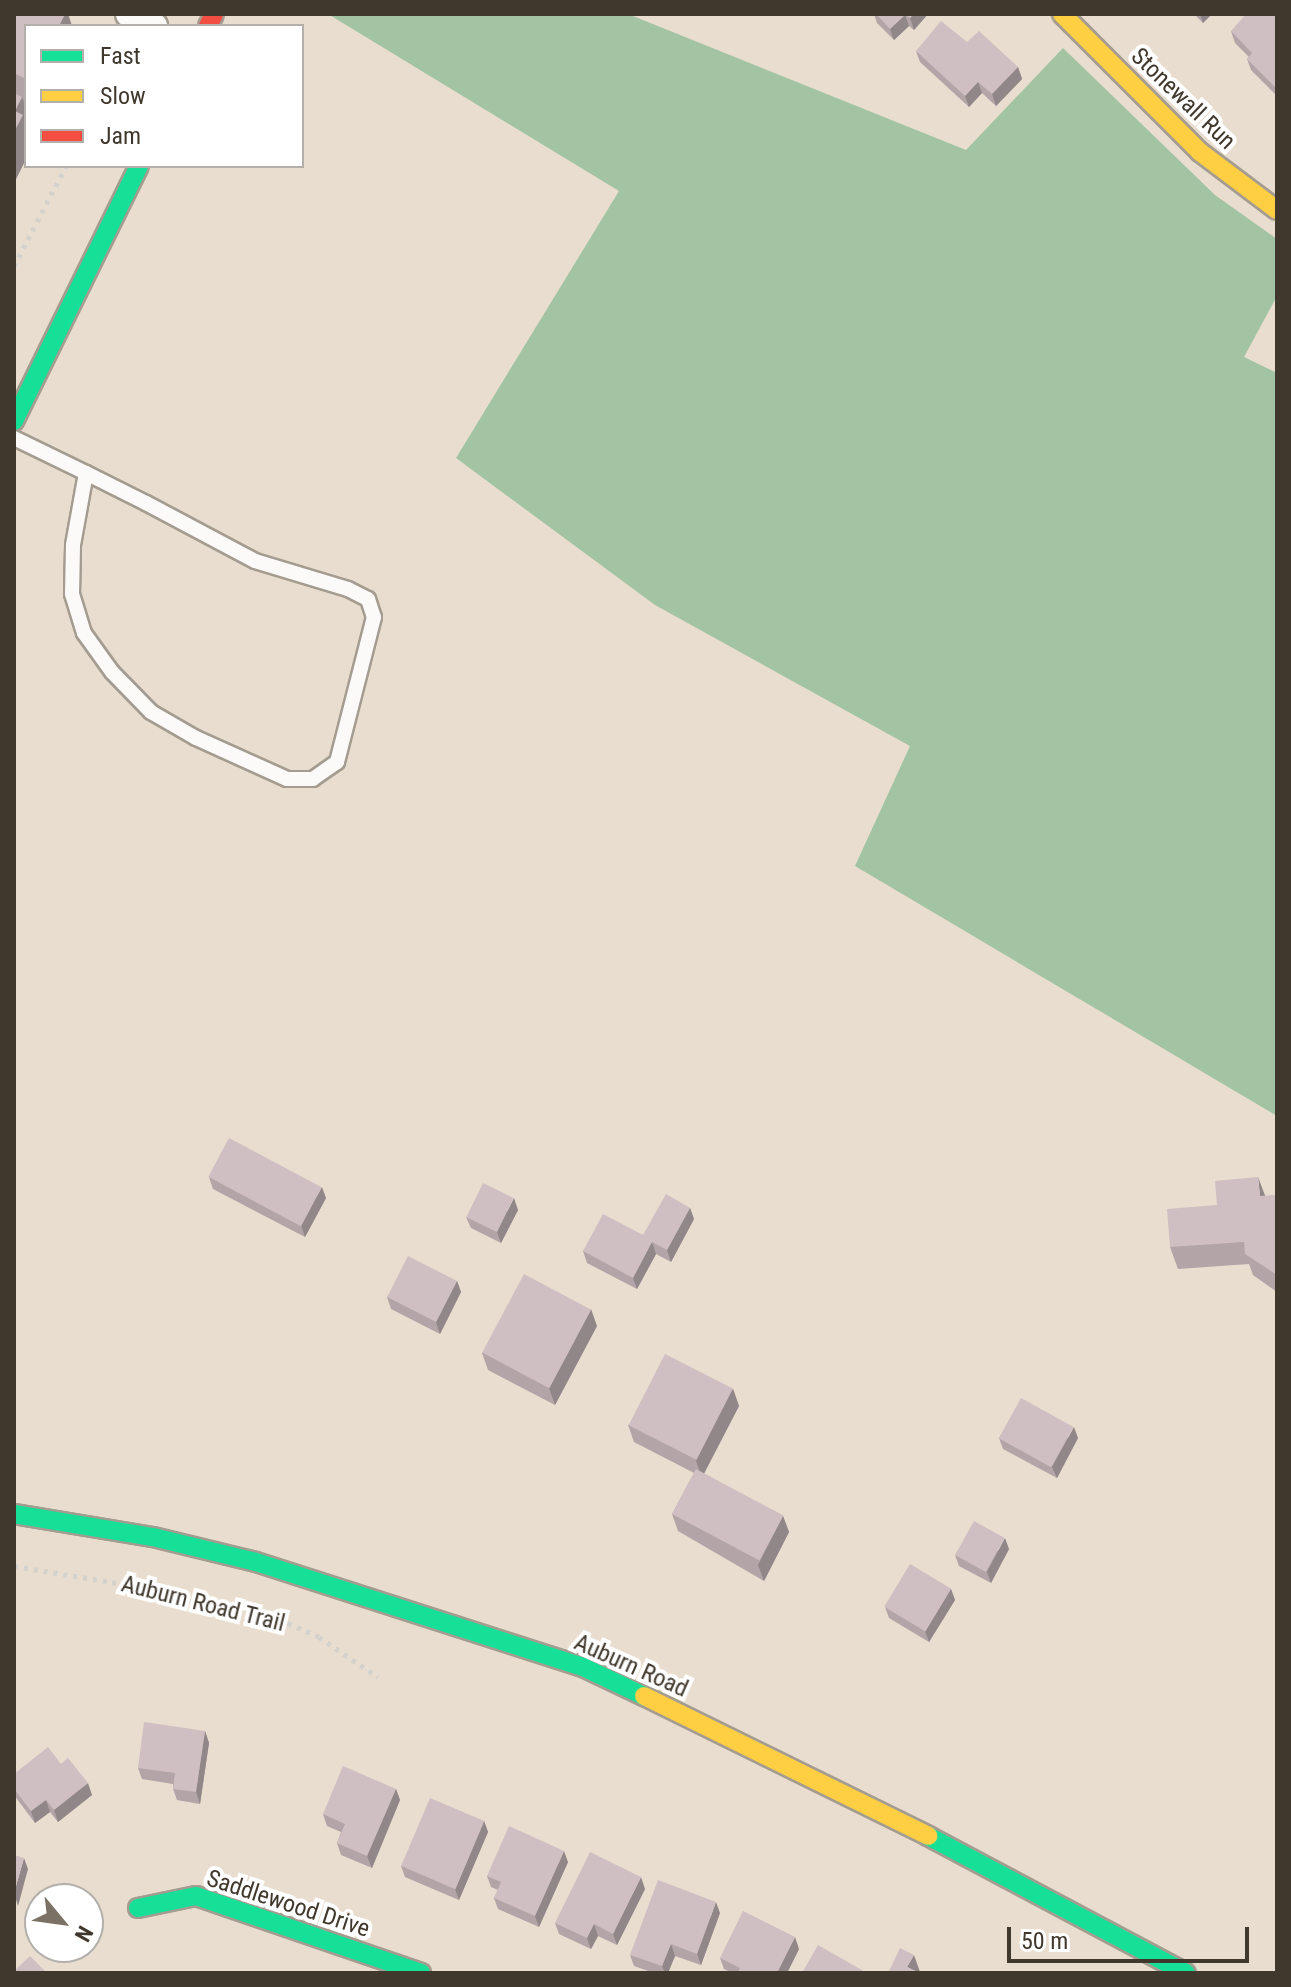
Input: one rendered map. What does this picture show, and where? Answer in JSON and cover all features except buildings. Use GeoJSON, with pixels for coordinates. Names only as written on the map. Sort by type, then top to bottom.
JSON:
{"type":"FeatureCollection","features":[{"type":"Feature","properties":{"kind":"main road","name":"Stonewall Run"},"geometry":{"type":"LineString","coordinates":[[1062,14],[1200,152],[1277,210]]}},
{"type":"Feature","properties":{"kind":"main road"},"geometry":{"type":"LineString","coordinates":[[14,421],[138,168]]}},
{"type":"Feature","properties":{"kind":"main road","name":"Auburn Road"},"geometry":{"type":"LineString","coordinates":[[14,1514],[153,1537],[256,1562],[583,1667],[910,1826],[1186,1973]]}},
{"type":"Feature","properties":{"kind":"main road","name":"Saddlewood Drive"},"geometry":{"type":"LineString","coordinates":[[138,1908],[196,1896],[421,1973]]}},
{"type":"Feature","properties":{"kind":"street"},"geometry":{"type":"LineString","coordinates":[[129,14],[150,24]]}},
{"type":"Feature","properties":{"kind":"lane"},"geometry":{"type":"LineString","coordinates":[[14,438],[86,473],[255,561],[348,589],[368,599],[374,617],[337,762],[313,779],[287,779],[196,738],[151,712],[112,672],[84,633],[72,594],[73,545],[86,473]]}},
{"type":"Feature","properties":{"kind":"path"},"geometry":{"type":"LineString","coordinates":[[14,266],[65,168]]}},
{"type":"Feature","properties":{"kind":"path","name":"Auburn Road Trail"},"geometry":{"type":"LineString","coordinates":[[14,1566],[112,1582],[288,1623],[319,1637],[378,1677]]}},
{"type":"Feature","properties":{"kind":"green space"},"geometry":{"type":"Polygon","coordinates":[[[328,14],[628,14],[966,150],[1063,48],[1215,195],[1277,239],[1277,296],[1244,357],[1277,373],[1277,1116],[855,866],[910,746],[655,605],[456,458],[619,191],[328,14]]]}},
{"type":"Feature","properties":{"kind":"traffic: fast"},"geometry":{"type":"LineString","coordinates":[[14,421],[138,168]]}},
{"type":"Feature","properties":{"kind":"traffic: fast"},"geometry":{"type":"LineString","coordinates":[[14,1514],[153,1537],[256,1562],[583,1667],[644,1696]]}},
{"type":"Feature","properties":{"kind":"traffic: fast"},"geometry":{"type":"LineString","coordinates":[[928,1836],[1186,1973]]}},
{"type":"Feature","properties":{"kind":"traffic: fast"},"geometry":{"type":"LineString","coordinates":[[138,1908],[196,1896],[421,1973]]}},
{"type":"Feature","properties":{"kind":"traffic: slow"},"geometry":{"type":"LineString","coordinates":[[1062,14],[1200,152],[1277,210]]}},
{"type":"Feature","properties":{"kind":"traffic: slow"},"geometry":{"type":"LineString","coordinates":[[644,1696],[928,1836]]}},
{"type":"Feature","properties":{"kind":"traffic: jam"},"geometry":{"type":"LineString","coordinates":[[209,24],[214,14]]}}]}
